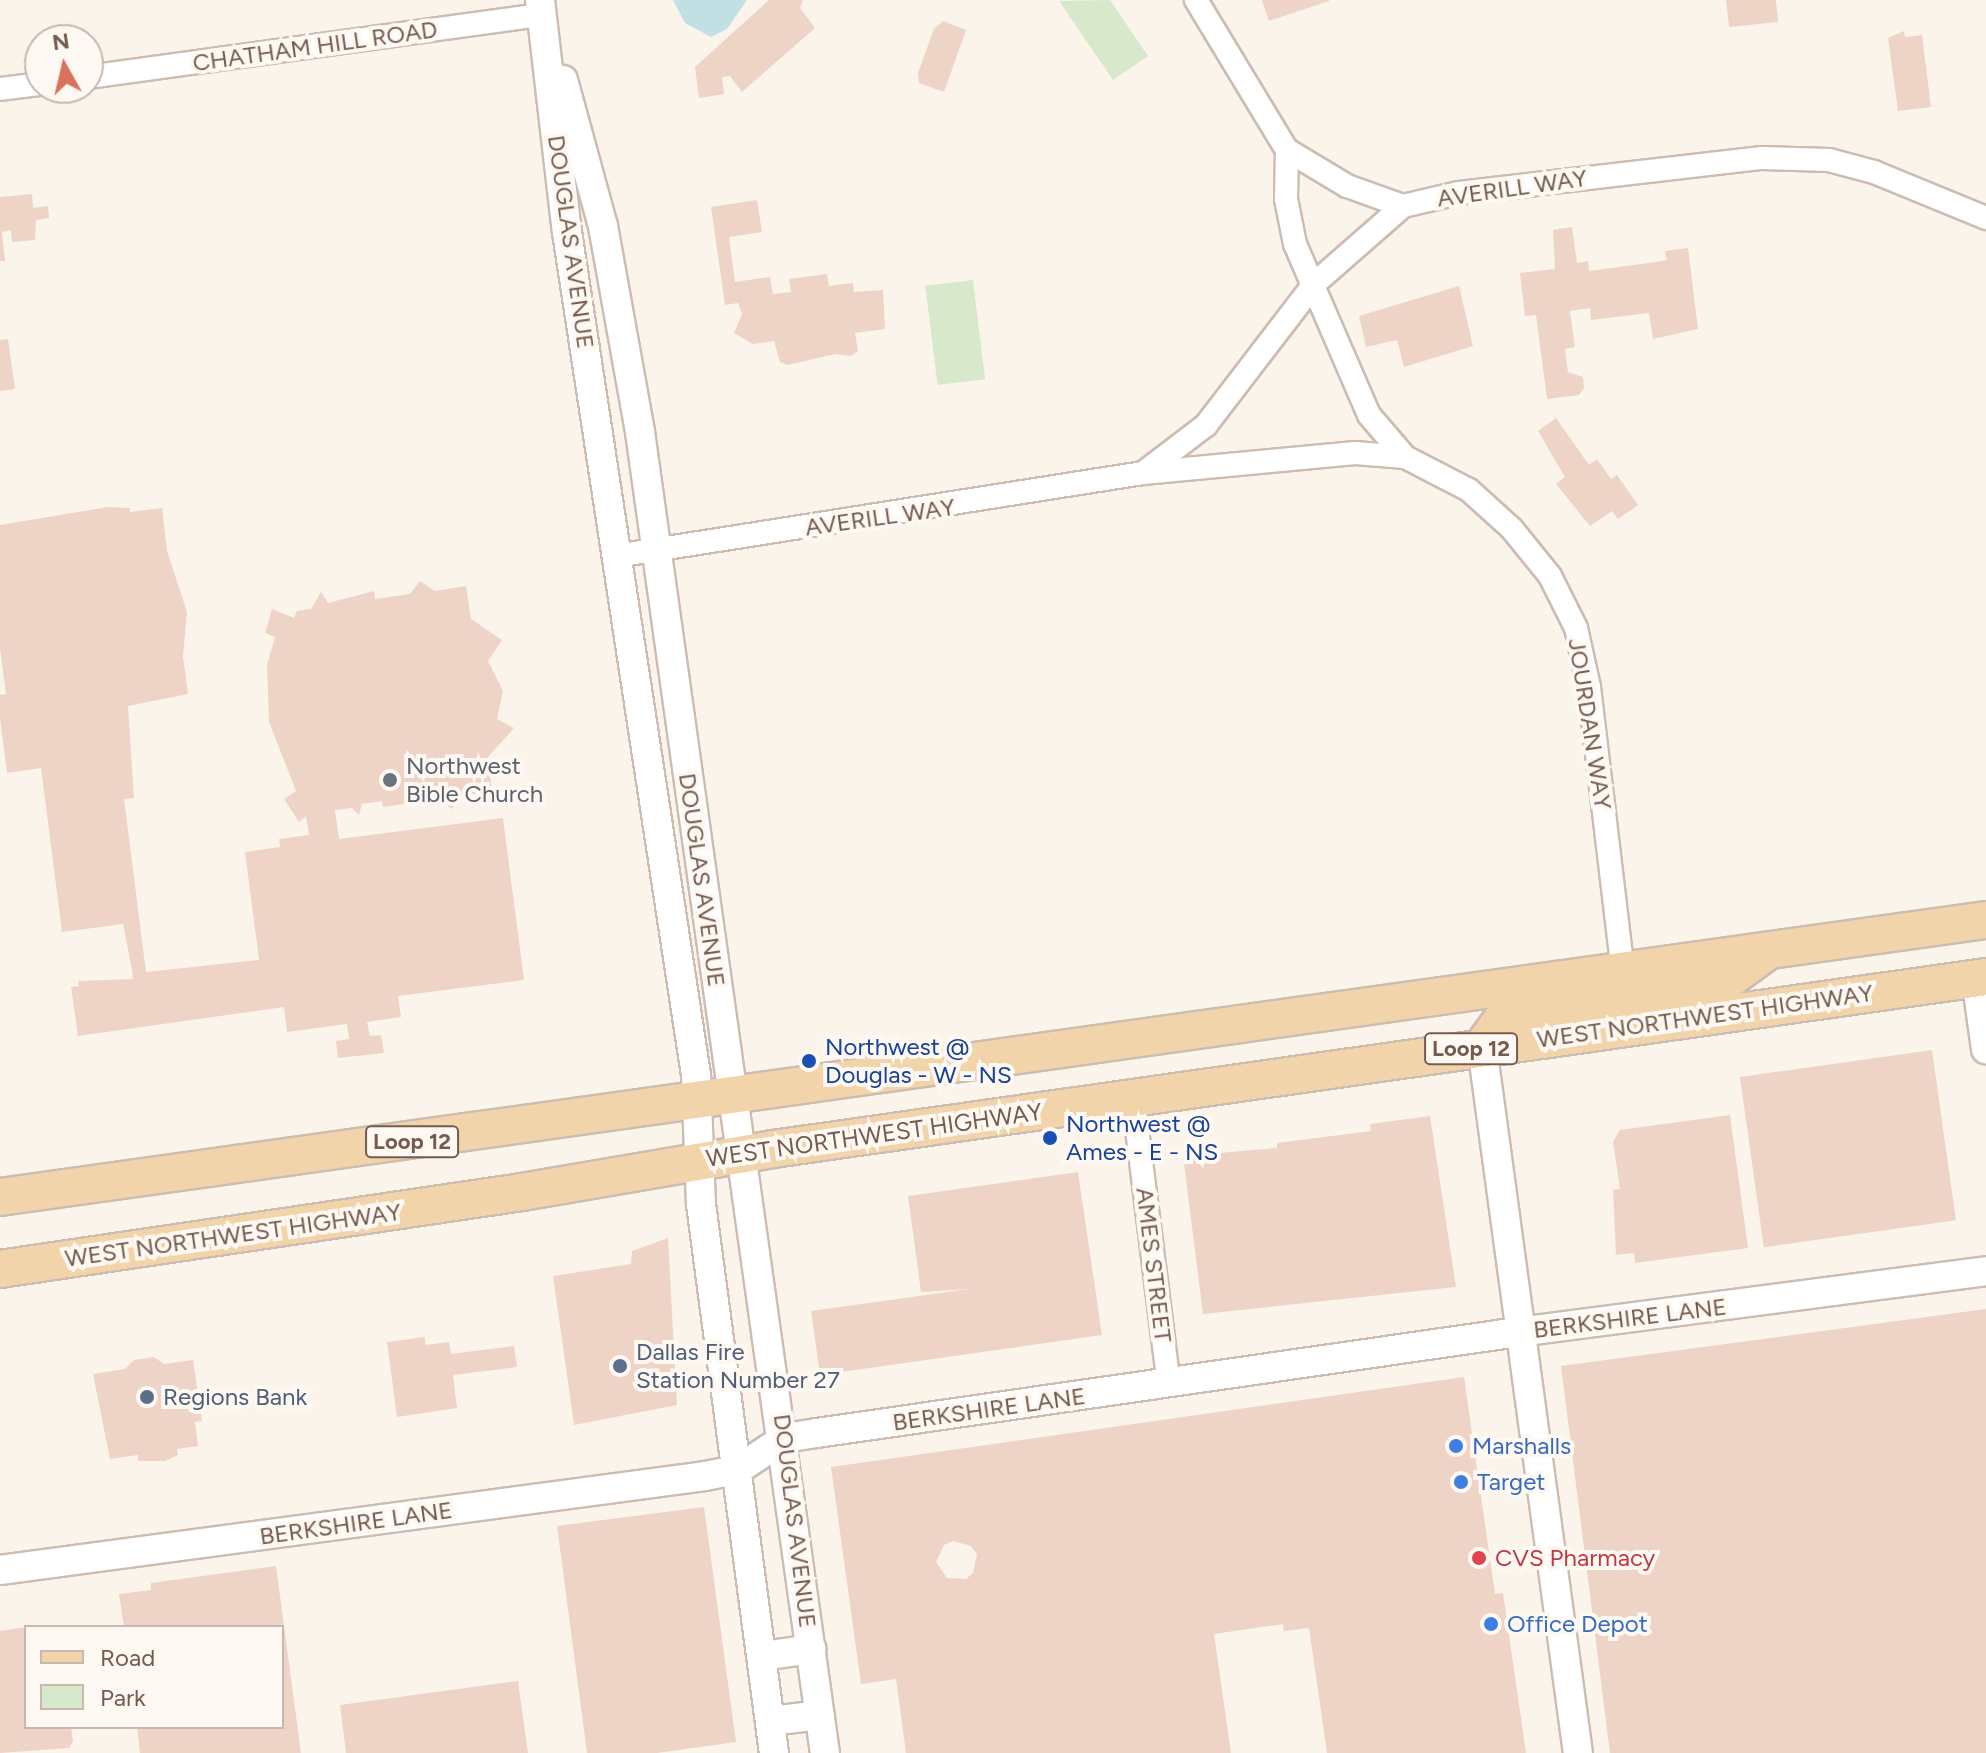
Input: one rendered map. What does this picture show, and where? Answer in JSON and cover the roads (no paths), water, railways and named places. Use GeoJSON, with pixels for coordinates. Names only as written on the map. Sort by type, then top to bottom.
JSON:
{"type":"FeatureCollection","features":[{"type":"Feature","properties":{"kind":"main road","name":"Loop 12"},"geometry":{"type":"LineString","coordinates":[[0,1197],[580,1119],[1986,920]]}},
{"type":"Feature","properties":{"kind":"main road"},"geometry":{"type":"LineString","coordinates":[[1482,1047],[1503,1018],[1515,1013],[1724,983],[1769,950]]}},
{"type":"Feature","properties":{"kind":"main road","name":"WEST NORTHWEST HIGHWAY"},"geometry":{"type":"LineString","coordinates":[[0,1269],[522,1192],[587,1178],[744,1154],[1981,978]]}},
{"type":"Feature","properties":{"kind":"main road"},"geometry":{"type":"LineString","coordinates":[[580,1119],[587,1178]]}},
{"type":"Feature","properties":{"kind":"street"},"geometry":{"type":"LineString","coordinates":[[1196,0],[1287,150],[1347,186],[1403,206]]}},
{"type":"Feature","properties":{"kind":"street","name":"CHATHAM HILL ROAD"},"geometry":{"type":"LineString","coordinates":[[104,75],[542,7]]}},
{"type":"Feature","properties":{"kind":"street","name":"DOUGLAS AVENUE"},"geometry":{"type":"LineString","coordinates":[[542,7],[590,168],[617,306],[785,1438],[825,1753]]}},
{"type":"Feature","properties":{"kind":"street","name":"DOUGLAS AVENUE"},"geometry":{"type":"LineString","coordinates":[[542,7],[580,312],[697,1102],[701,1204],[774,1753]]}},
{"type":"Feature","properties":{"kind":"street"},"geometry":{"type":"LineString","coordinates":[[0,89],[24,86]]}},
{"type":"Feature","properties":{"kind":"street","name":"JOURDAN WAY"},"geometry":{"type":"LineString","coordinates":[[1287,150],[1286,199],[1295,244],[1369,415],[1405,457],[1469,490],[1512,529],[1550,576],[1576,628],[1589,687],[1623,971]]}},
{"type":"Feature","properties":{"kind":"street","name":"AVERILL WAY"},"geometry":{"type":"LineString","coordinates":[[1143,473],[1206,425],[1314,284],[1403,206],[1459,193],[1762,158],[1829,160],[1874,172],[1986,218]]}},
{"type":"Feature","properties":{"kind":"street"},"geometry":{"type":"LineString","coordinates":[[580,312],[617,306]]}},
{"type":"Feature","properties":{"kind":"street","name":"AVERILL WAY"},"geometry":{"type":"LineString","coordinates":[[616,556],[1143,473],[1355,453],[1405,457]]}},
{"type":"Feature","properties":{"kind":"street"},"geometry":{"type":"LineString","coordinates":[[1981,978],[1986,1049]]}},
{"type":"Feature","properties":{"kind":"street"},"geometry":{"type":"LineString","coordinates":[[1482,1047],[1518,1332],[1578,1753]]}},
{"type":"Feature","properties":{"kind":"street","name":"AMES STREET"},"geometry":{"type":"LineString","coordinates":[[1133,1097],[1169,1385]]}},
{"type":"Feature","properties":{"kind":"street","name":"BERKSHIRE LANE"},"geometry":{"type":"LineString","coordinates":[[0,1570],[737,1470],[785,1438],[1169,1385],[1518,1332],[1986,1271]]}},
{"type":"Feature","properties":{"kind":"street"},"geometry":{"type":"LineString","coordinates":[[762,1656],[812,1649]]}},
{"type":"Feature","properties":{"kind":"street"},"geometry":{"type":"LineString","coordinates":[[770,1721],[820,1715]]}},
{"type":"Feature","properties":{"kind":"water"},"geometry":{"type":"Polygon","coordinates":[[[673,0],[747,0],[727,29],[711,37],[685,23],[673,0]]]}},
{"type":"Feature","properties":{"kind":"place","name":"Northwest Bible Church"},"geometry":{"type":"Point","coordinates":[390,780]}},
{"type":"Feature","properties":{"kind":"place","name":"Northwest @ Douglas - W - NS"},"geometry":{"type":"Point","coordinates":[809,1061]}},
{"type":"Feature","properties":{"kind":"place","name":"Northwest @ Ames - E - NS"},"geometry":{"type":"Point","coordinates":[1050,1138]}},
{"type":"Feature","properties":{"kind":"place","name":"Dallas Fire Station Number 27"},"geometry":{"type":"Point","coordinates":[620,1366]}},
{"type":"Feature","properties":{"kind":"place","name":"Regions Bank"},"geometry":{"type":"Point","coordinates":[147,1397]}},
{"type":"Feature","properties":{"kind":"place","name":"Marshalls"},"geometry":{"type":"Point","coordinates":[1456,1446]}},
{"type":"Feature","properties":{"kind":"place","name":"Target"},"geometry":{"type":"Point","coordinates":[1461,1482]}},
{"type":"Feature","properties":{"kind":"place","name":"CVS Pharmacy"},"geometry":{"type":"Point","coordinates":[1479,1558]}},
{"type":"Feature","properties":{"kind":"place","name":"Office Depot"},"geometry":{"type":"Point","coordinates":[1491,1624]}}]}
